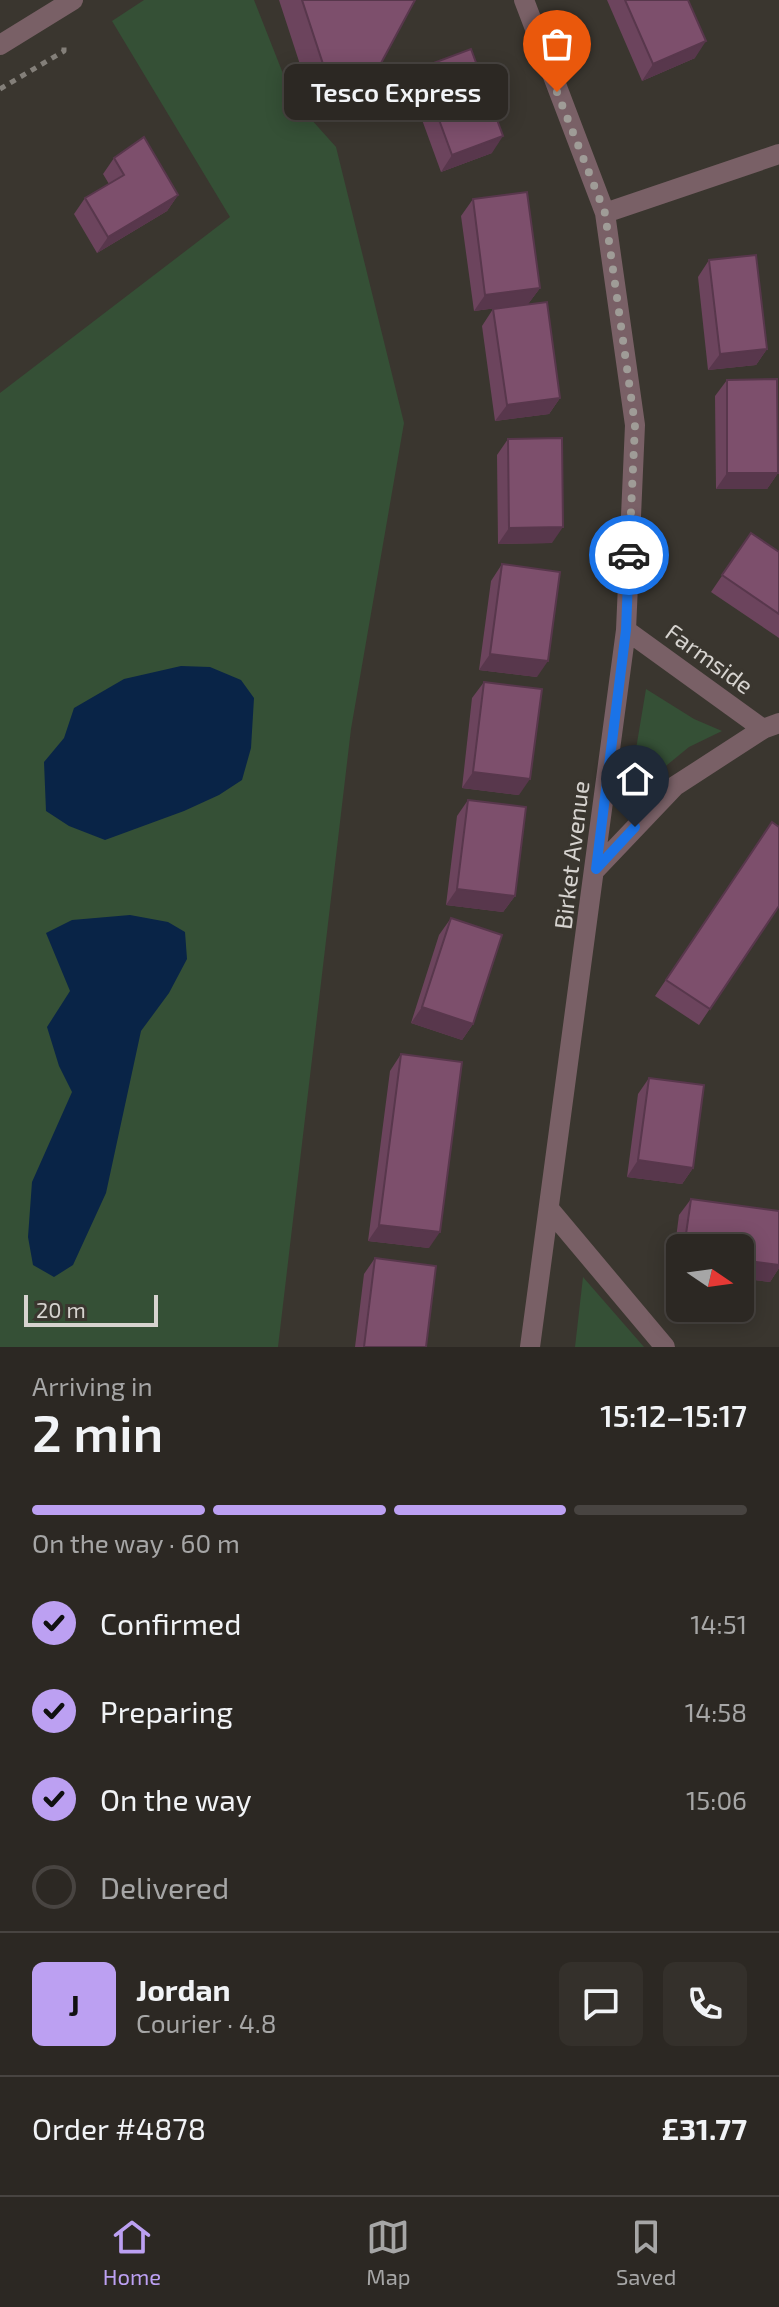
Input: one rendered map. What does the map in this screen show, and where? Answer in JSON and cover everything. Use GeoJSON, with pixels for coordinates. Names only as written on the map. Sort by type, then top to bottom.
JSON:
{"type":"FeatureCollection","features":[{"type":"Feature","properties":{"kind":"street"},"geometry":{"type":"LineString","coordinates":[[0,45],[73,0]]}},
{"type":"Feature","properties":{"kind":"street","name":"Birket Avenue"},"geometry":{"type":"LineString","coordinates":[[524,0],[605,213],[635,425],[626,630],[530,1347]]}},
{"type":"Feature","properties":{"kind":"street"},"geometry":{"type":"LineString","coordinates":[[605,213],[779,154]]}},
{"type":"Feature","properties":{"kind":"street","name":"Farmside"},"geometry":{"type":"LineString","coordinates":[[596,869],[675,786],[771,726],[626,630]]}},
{"type":"Feature","properties":{"kind":"street"},"geometry":{"type":"LineString","coordinates":[[550,1210],[665,1347]]}},
{"type":"Feature","properties":{"kind":"green space"},"geometry":{"type":"Polygon","coordinates":[[[144,0],[254,0],[293,99],[336,147],[404,423],[351,729],[278,1347],[0,1347],[0,393],[230,217],[112,21],[144,0]]]}},
{"type":"Feature","properties":{"kind":"green space"},"geometry":{"type":"Polygon","coordinates":[[[646,689],[694,719],[722,731],[689,747],[628,797],[646,689]]]}},
{"type":"Feature","properties":{"kind":"green space"},"geometry":{"type":"Polygon","coordinates":[[[583,1277],[644,1347],[575,1347],[583,1277]]]}},
{"type":"Feature","properties":{"kind":"water"},"geometry":{"type":"Polygon","coordinates":[[[181,666],[210,667],[241,680],[254,698],[251,748],[242,780],[184,811],[105,840],[69,826],[46,811],[44,762],[64,738],[74,708],[124,679],[181,666]]]}},
{"type":"Feature","properties":{"kind":"water"},"geometry":{"type":"Polygon","coordinates":[[[130,915],[168,922],[185,932],[187,959],[169,993],[141,1031],[106,1193],[73,1265],[54,1277],[33,1265],[28,1237],[32,1182],[72,1092],[59,1066],[47,1027],[70,991],[46,933],[72,920],[130,915]]]}},
{"type":"Feature","properties":{"kind":"building"},"geometry":{"type":"Polygon","coordinates":[[[302,0],[415,0],[366,91],[324,67],[302,0]]]}},
{"type":"Feature","properties":{"kind":"building"},"geometry":{"type":"Polygon","coordinates":[[[625,0],[688,0],[706,41],[653,64],[625,0]]]}},
{"type":"Feature","properties":{"kind":"building"},"geometry":{"type":"Polygon","coordinates":[[[471,49],[503,136],[452,155],[420,68],[471,49]]]}},
{"type":"Feature","properties":{"kind":"building"},"geometry":{"type":"Polygon","coordinates":[[[144,137],[178,195],[108,237],[85,198],[124,175],[114,158],[144,137]]]}},
{"type":"Feature","properties":{"kind":"building"},"geometry":{"type":"Polygon","coordinates":[[[527,192],[540,288],[485,295],[473,199],[527,192]]]}},
{"type":"Feature","properties":{"kind":"building"},"geometry":{"type":"Polygon","coordinates":[[[756,255],[767,349],[720,354],[709,260],[756,255]]]}},
{"type":"Feature","properties":{"kind":"building"},"geometry":{"type":"Polygon","coordinates":[[[547,302],[560,398],[507,405],[493,309],[547,302]]]}},
{"type":"Feature","properties":{"kind":"building"},"geometry":{"type":"Polygon","coordinates":[[[777,379],[778,473],[727,473],[727,380],[777,379]]]}},
{"type":"Feature","properties":{"kind":"building"},"geometry":{"type":"Polygon","coordinates":[[[562,438],[563,527],[509,528],[508,439],[562,438]]]}},
{"type":"Feature","properties":{"kind":"building"},"geometry":{"type":"Polygon","coordinates":[[[751,533],[779,552],[779,614],[722,575],[751,533]]]}},
{"type":"Feature","properties":{"kind":"building"},"geometry":{"type":"Polygon","coordinates":[[[502,564],[560,572],[548,661],[490,654],[502,564]]]}},
{"type":"Feature","properties":{"kind":"building"},"geometry":{"type":"Polygon","coordinates":[[[484,682],[542,689],[530,779],[473,772],[484,682]]]}},
{"type":"Feature","properties":{"kind":"building"},"geometry":{"type":"Polygon","coordinates":[[[468,800],[526,807],[515,896],[457,889],[468,800]]]}},
{"type":"Feature","properties":{"kind":"building"},"geometry":{"type":"Polygon","coordinates":[[[772,822],[779,827],[779,906],[710,1009],[666,980],[772,822]]]}},
{"type":"Feature","properties":{"kind":"building"},"geometry":{"type":"Polygon","coordinates":[[[451,918],[502,935],[473,1024],[422,1007],[451,918]]]}},
{"type":"Feature","properties":{"kind":"building"},"geometry":{"type":"Polygon","coordinates":[[[401,1054],[462,1062],[440,1232],[379,1225],[401,1054]]]}},
{"type":"Feature","properties":{"kind":"building"},"geometry":{"type":"Polygon","coordinates":[[[649,1078],[704,1085],[693,1168],[638,1160],[649,1078]]]}},
{"type":"Feature","properties":{"kind":"building"},"geometry":{"type":"Polygon","coordinates":[[[691,1199],[779,1211],[779,1265],[754,1262],[754,1234],[686,1234],[691,1199]]]}},
{"type":"Feature","properties":{"kind":"building"},"geometry":{"type":"Polygon","coordinates":[[[375,1258],[436,1266],[426,1347],[364,1347],[375,1258]]]}},
{"type":"Feature","properties":{"kind":"way so far"},"geometry":{"type":"LineString","coordinates":[[557,92],[605,213],[635,425],[629,555]]}},
{"type":"Feature","properties":{"kind":"place","name":"Tesco Express"},"geometry":{"type":"Point","coordinates":[557,92]}},
{"type":"Feature","properties":{"kind":"route"},"geometry":{"type":"LineString","coordinates":[[629,555],[626,630],[596,869],[635,827]]}}]}
